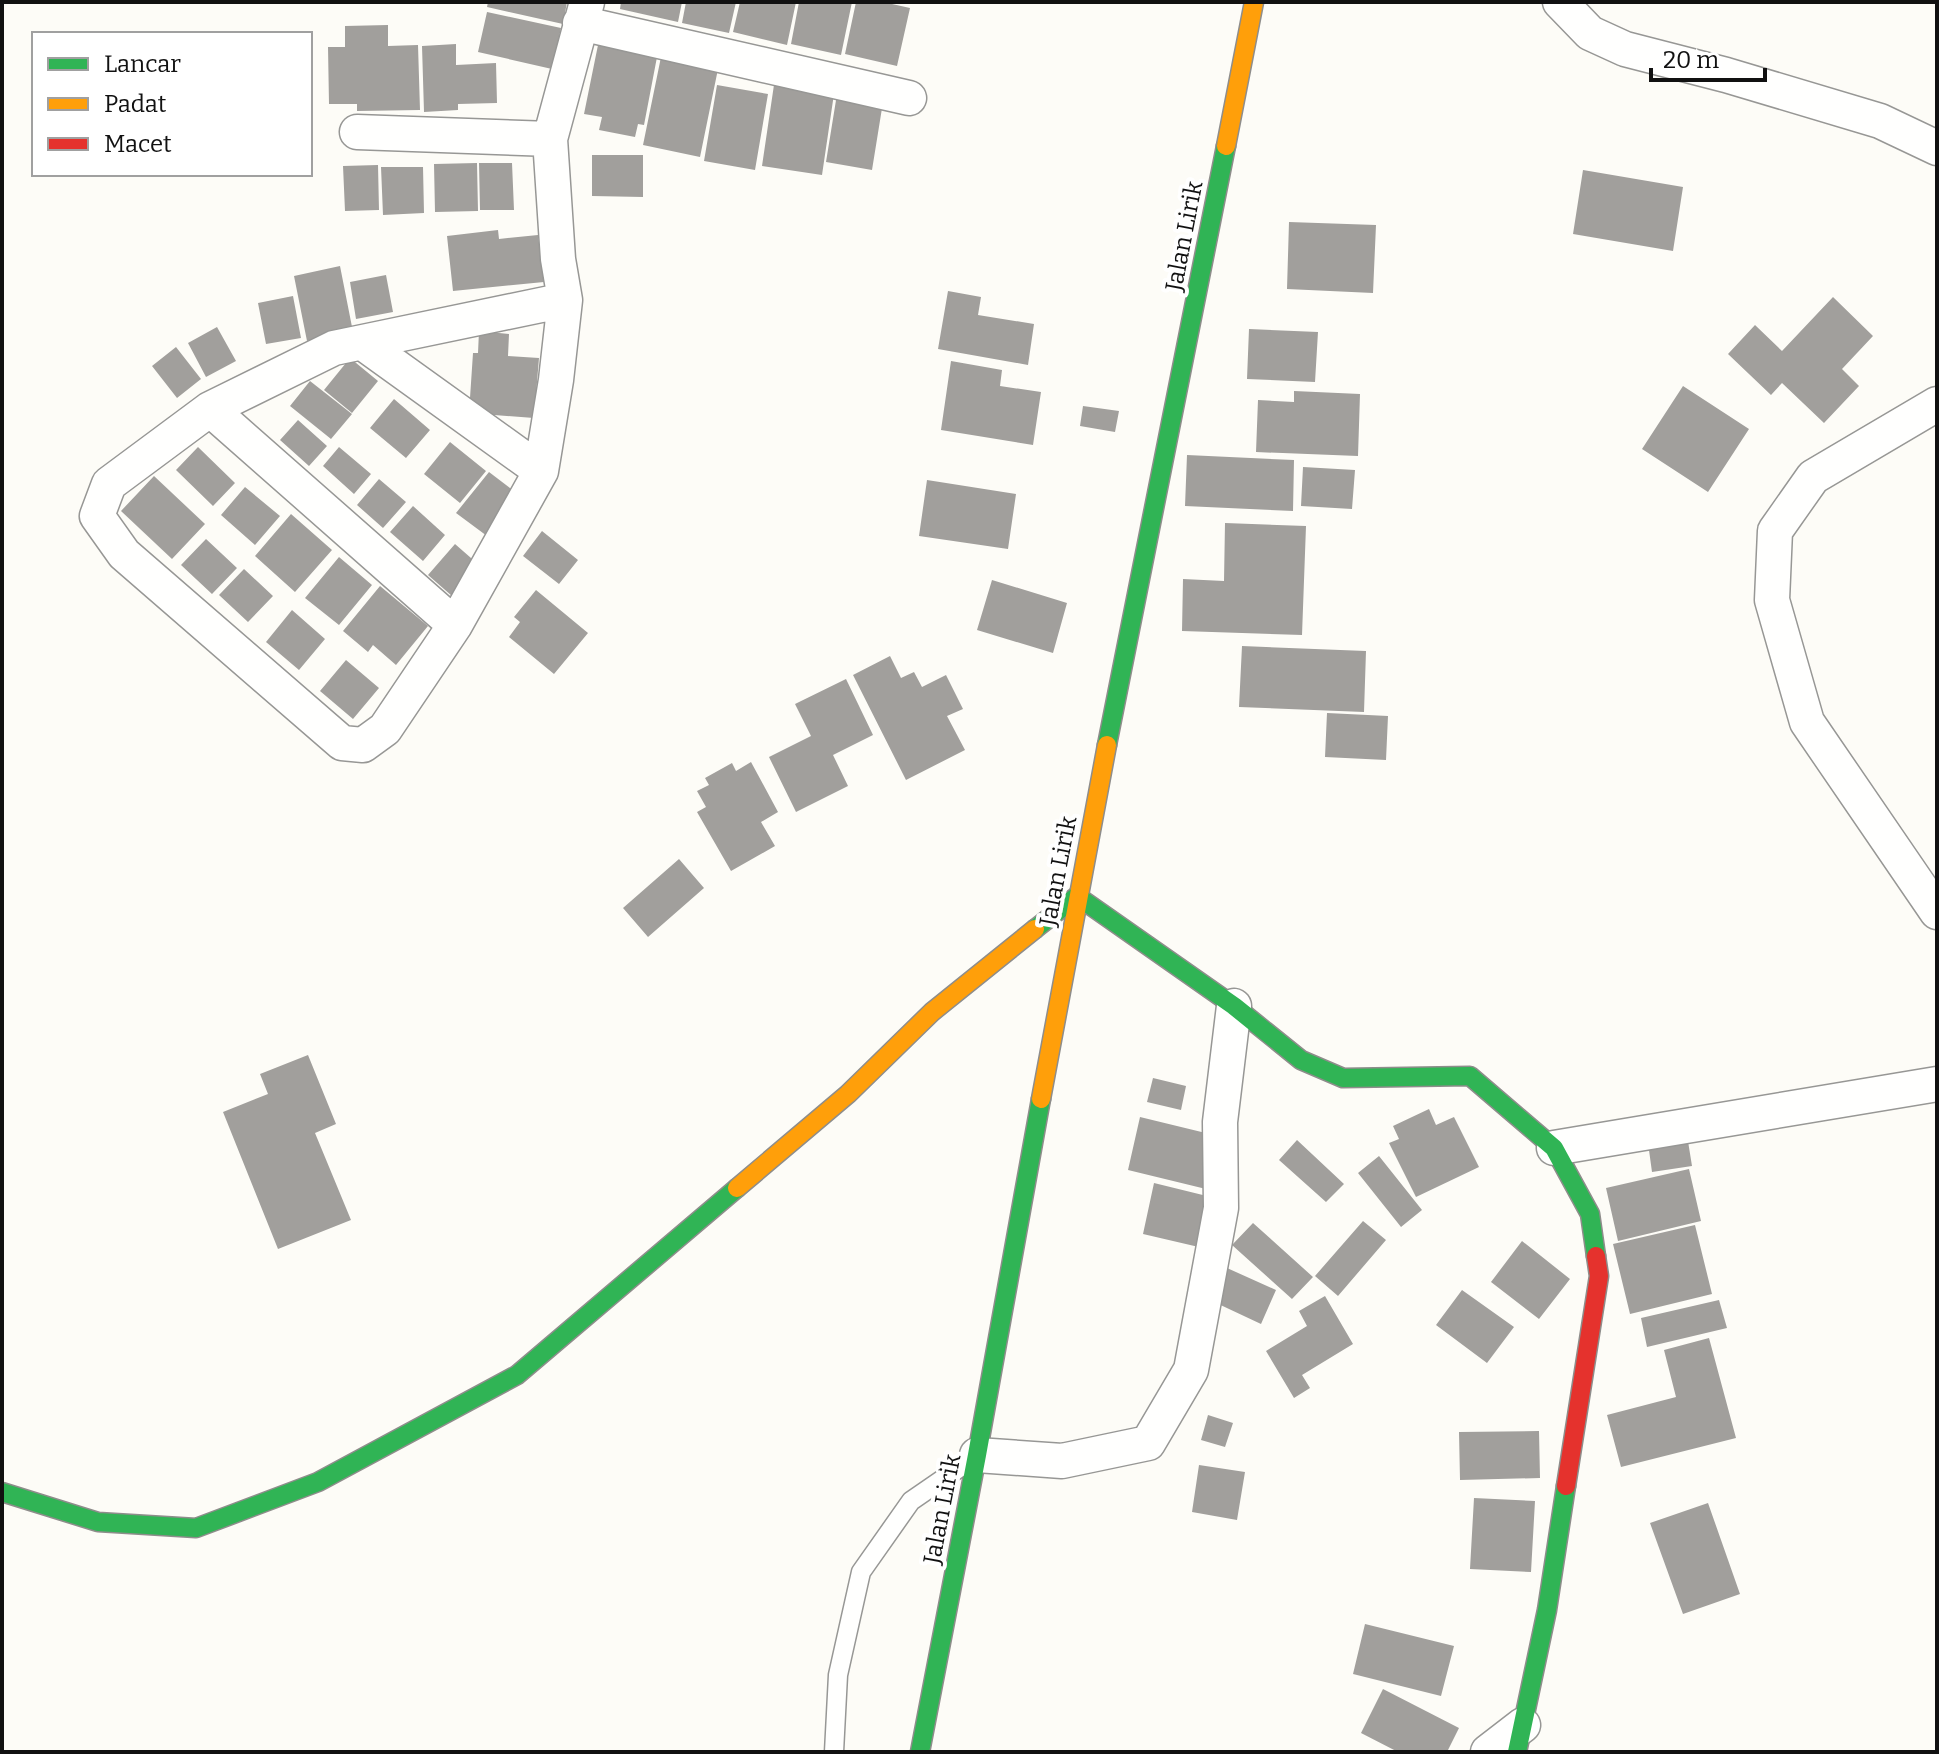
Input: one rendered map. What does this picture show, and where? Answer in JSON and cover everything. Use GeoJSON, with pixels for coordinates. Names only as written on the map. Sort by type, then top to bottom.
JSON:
{"type":"FeatureCollection","features":[{"type":"Feature","properties":{"kind":"street","name":"Jalan Lirik"},"geometry":{"type":"LineString","coordinates":[[920,1752],[977,1455],[1077,896],[1254,2]]}},
{"type":"Feature","properties":{"kind":"street"},"geometry":{"type":"LineString","coordinates":[[1560,2],[1590,33],[1625,49],[1726,75],[1880,121],[1937,148]]}},
{"type":"Feature","properties":{"kind":"street"},"geometry":{"type":"LineString","coordinates":[[565,300],[334,348],[210,409],[109,484],[97,516],[124,554],[342,743],[363,745],[385,729],[455,625],[541,471],[565,300],[558,259],[550,139],[584,12],[909,98]]}},
{"type":"Feature","properties":{"kind":"street"},"geometry":{"type":"LineString","coordinates":[[357,132],[550,139]]}},
{"type":"Feature","properties":{"kind":"street"},"geometry":{"type":"LineString","coordinates":[[363,343],[541,471]]}},
{"type":"Feature","properties":{"kind":"street"},"geometry":{"type":"LineString","coordinates":[[1937,404],[1813,477],[1775,531],[1772,600],[1807,722],[1937,912]]}},
{"type":"Feature","properties":{"kind":"street"},"geometry":{"type":"LineString","coordinates":[[210,409],[455,625]]}},
{"type":"Feature","properties":{"kind":"street"},"geometry":{"type":"LineString","coordinates":[[2,1492],[98,1522],[196,1528],[318,1482],[517,1375],[848,1094],[932,1012],[1077,896],[1234,1006],[1301,1060],[1343,1078],[1470,1076],[1554,1148],[1590,1214],[1599,1276],[1547,1610],[1520,1738],[1488,1752]]}},
{"type":"Feature","properties":{"kind":"street"},"geometry":{"type":"LineString","coordinates":[[977,1455],[1062,1461],[1148,1443],[1191,1370],[1221,1208],[1220,1122],[1234,1006]]}},
{"type":"Feature","properties":{"kind":"street"},"geometry":{"type":"LineString","coordinates":[[1554,1148],[1937,1084]]}},
{"type":"Feature","properties":{"kind":"lane"},"geometry":{"type":"LineString","coordinates":[[834,1752],[838,1675],[861,1572],[911,1501],[977,1455]]}},
{"type":"Feature","properties":{"kind":"building"},"geometry":{"type":"Polygon","coordinates":[[[488,2],[567,2],[563,24],[487,7],[488,2]]]}},
{"type":"Feature","properties":{"kind":"building"},"geometry":{"type":"Polygon","coordinates":[[[621,2],[682,2],[678,22],[620,9],[621,2]]]}},
{"type":"Feature","properties":{"kind":"building"},"geometry":{"type":"Polygon","coordinates":[[[686,2],[736,2],[729,33],[682,23],[686,2]]]}},
{"type":"Feature","properties":{"kind":"building"},"geometry":{"type":"Polygon","coordinates":[[[740,2],[796,2],[787,45],[733,32],[740,2]]]}},
{"type":"Feature","properties":{"kind":"building"},"geometry":{"type":"Polygon","coordinates":[[[799,2],[852,2],[841,55],[791,44],[799,2]]]}},
{"type":"Feature","properties":{"kind":"building"},"geometry":{"type":"Polygon","coordinates":[[[856,2],[883,2],[910,8],[897,66],[845,54],[856,2]]]}},
{"type":"Feature","properties":{"kind":"building"},"geometry":{"type":"Polygon","coordinates":[[[487,12],[561,28],[552,69],[478,52],[487,12]]]}},
{"type":"Feature","properties":{"kind":"building"},"geometry":{"type":"Polygon","coordinates":[[[388,25],[388,46],[418,45],[420,110],[357,111],[357,104],[329,104],[328,47],[345,47],[345,26],[388,25]]]}},
{"type":"Feature","properties":{"kind":"building"},"geometry":{"type":"Polygon","coordinates":[[[456,44],[456,65],[496,63],[497,103],[458,104],[458,110],[424,112],[422,46],[456,44]]]}},
{"type":"Feature","properties":{"kind":"building"},"geometry":{"type":"Polygon","coordinates":[[[598,45],[657,57],[644,125],[638,124],[635,137],[599,130],[602,117],[584,114],[598,45]]]}},
{"type":"Feature","properties":{"kind":"building"},"geometry":{"type":"Polygon","coordinates":[[[661,57],[718,69],[700,157],[643,145],[661,57]]]}},
{"type":"Feature","properties":{"kind":"building"},"geometry":{"type":"Polygon","coordinates":[[[775,78],[835,87],[822,175],[762,166],[775,78]]]}},
{"type":"Feature","properties":{"kind":"building"},"geometry":{"type":"Polygon","coordinates":[[[717,85],[768,94],[755,170],[704,161],[717,85]]]}},
{"type":"Feature","properties":{"kind":"building"},"geometry":{"type":"Polygon","coordinates":[[[837,94],[883,102],[872,170],[826,162],[837,94]]]}},
{"type":"Feature","properties":{"kind":"building"},"geometry":{"type":"Polygon","coordinates":[[[592,155],[643,155],[643,197],[592,196],[592,155]]]}},
{"type":"Feature","properties":{"kind":"building"},"geometry":{"type":"Polygon","coordinates":[[[477,163],[478,211],[435,212],[434,164],[477,163]]]}},
{"type":"Feature","properties":{"kind":"building"},"geometry":{"type":"Polygon","coordinates":[[[479,163],[512,163],[514,210],[480,210],[479,163]]]}},
{"type":"Feature","properties":{"kind":"building"},"geometry":{"type":"Polygon","coordinates":[[[378,165],[379,210],[345,211],[343,166],[378,165]]]}},
{"type":"Feature","properties":{"kind":"building"},"geometry":{"type":"Polygon","coordinates":[[[381,167],[423,167],[424,213],[383,215],[381,167]]]}},
{"type":"Feature","properties":{"kind":"building"},"geometry":{"type":"Polygon","coordinates":[[[1583,170],[1683,187],[1673,251],[1573,234],[1583,170]]]}},
{"type":"Feature","properties":{"kind":"building"},"geometry":{"type":"Polygon","coordinates":[[[1289,222],[1376,225],[1373,293],[1287,289],[1289,222]]]}},
{"type":"Feature","properties":{"kind":"building"},"geometry":{"type":"Polygon","coordinates":[[[498,230],[499,239],[538,235],[544,282],[453,291],[447,236],[498,230]]]}},
{"type":"Feature","properties":{"kind":"building"},"geometry":{"type":"Polygon","coordinates":[[[340,266],[353,332],[307,341],[294,276],[340,266]]]}},
{"type":"Feature","properties":{"kind":"building"},"geometry":{"type":"Polygon","coordinates":[[[386,275],[393,312],[356,319],[350,282],[386,275]]]}},
{"type":"Feature","properties":{"kind":"building"},"geometry":{"type":"Polygon","coordinates":[[[948,291],[981,297],[978,315],[1034,324],[1028,365],[938,349],[948,291]]]}},
{"type":"Feature","properties":{"kind":"building"},"geometry":{"type":"Polygon","coordinates":[[[293,296],[301,338],[266,344],[258,303],[293,296]]]}},
{"type":"Feature","properties":{"kind":"building"},"geometry":{"type":"Polygon","coordinates":[[[1833,297],[1873,336],[1842,369],[1859,386],[1824,423],[1782,383],[1771,395],[1728,354],[1755,325],[1782,351],[1833,297]]]}},
{"type":"Feature","properties":{"kind":"building"},"geometry":{"type":"Polygon","coordinates":[[[217,327],[236,361],[206,377],[188,343],[217,327]]]}},
{"type":"Feature","properties":{"kind":"building"},"geometry":{"type":"Polygon","coordinates":[[[1249,329],[1318,332],[1315,382],[1247,379],[1249,329]]]}},
{"type":"Feature","properties":{"kind":"building"},"geometry":{"type":"Polygon","coordinates":[[[479,331],[509,334],[508,356],[539,358],[534,418],[469,413],[473,353],[478,353],[479,331]]]}},
{"type":"Feature","properties":{"kind":"building"},"geometry":{"type":"Polygon","coordinates":[[[176,347],[201,379],[177,398],[152,366],[176,347]]]}},
{"type":"Feature","properties":{"kind":"building"},"geometry":{"type":"Polygon","coordinates":[[[350,358],[378,381],[352,413],[324,390],[350,358]]]}},
{"type":"Feature","properties":{"kind":"building"},"geometry":{"type":"Polygon","coordinates":[[[951,361],[1002,370],[1000,386],[1041,392],[1033,445],[941,430],[951,361]]]}},
{"type":"Feature","properties":{"kind":"building"},"geometry":{"type":"Polygon","coordinates":[[[310,381],[352,414],[331,439],[290,406],[310,381]]]}},
{"type":"Feature","properties":{"kind":"building"},"geometry":{"type":"Polygon","coordinates":[[[1683,386],[1749,429],[1708,492],[1642,449],[1683,386]]]}},
{"type":"Feature","properties":{"kind":"building"},"geometry":{"type":"Polygon","coordinates":[[[1294,391],[1360,394],[1358,456],[1256,452],[1258,400],[1294,402],[1294,391]]]}},
{"type":"Feature","properties":{"kind":"building"},"geometry":{"type":"Polygon","coordinates":[[[394,399],[430,430],[406,458],[370,428],[394,399]]]}},
{"type":"Feature","properties":{"kind":"building"},"geometry":{"type":"Polygon","coordinates":[[[1083,406],[1119,411],[1115,432],[1080,426],[1083,406]]]}},
{"type":"Feature","properties":{"kind":"building"},"geometry":{"type":"Polygon","coordinates":[[[298,420],[327,446],[309,466],[280,440],[298,420]]]}},
{"type":"Feature","properties":{"kind":"building"},"geometry":{"type":"Polygon","coordinates":[[[450,442],[486,471],[460,503],[424,474],[450,442]]]}},
{"type":"Feature","properties":{"kind":"building"},"geometry":{"type":"Polygon","coordinates":[[[198,447],[235,483],[213,506],[176,470],[198,447]]]}},
{"type":"Feature","properties":{"kind":"building"},"geometry":{"type":"Polygon","coordinates":[[[339,447],[371,474],[354,494],[323,466],[339,447]]]}},
{"type":"Feature","properties":{"kind":"building"},"geometry":{"type":"Polygon","coordinates":[[[1187,455],[1294,460],[1293,511],[1185,506],[1187,455]]]}},
{"type":"Feature","properties":{"kind":"building"},"geometry":{"type":"Polygon","coordinates":[[[1303,467],[1355,470],[1352,509],[1301,506],[1303,467]]]}},
{"type":"Feature","properties":{"kind":"building"},"geometry":{"type":"Polygon","coordinates":[[[489,472],[519,495],[487,536],[456,513],[489,472]]]}},
{"type":"Feature","properties":{"kind":"building"},"geometry":{"type":"Polygon","coordinates":[[[154,476],[205,524],[172,559],[121,511],[154,476]]]}},
{"type":"Feature","properties":{"kind":"building"},"geometry":{"type":"Polygon","coordinates":[[[379,479],[406,502],[383,528],[357,505],[379,479]]]}},
{"type":"Feature","properties":{"kind":"building"},"geometry":{"type":"Polygon","coordinates":[[[927,480],[1016,494],[1008,549],[919,536],[927,480]]]}},
{"type":"Feature","properties":{"kind":"building"},"geometry":{"type":"Polygon","coordinates":[[[245,487],[280,516],[255,545],[221,515],[245,487]]]}},
{"type":"Feature","properties":{"kind":"building"},"geometry":{"type":"Polygon","coordinates":[[[413,506],[445,535],[423,561],[390,532],[413,506]]]}},
{"type":"Feature","properties":{"kind":"building"},"geometry":{"type":"Polygon","coordinates":[[[291,514],[332,550],[295,592],[255,556],[291,514]]]}},
{"type":"Feature","properties":{"kind":"building"},"geometry":{"type":"Polygon","coordinates":[[[1225,523],[1306,526],[1302,635],[1182,631],[1183,579],[1224,581],[1225,523]]]}},
{"type":"Feature","properties":{"kind":"building"},"geometry":{"type":"Polygon","coordinates":[[[542,531],[578,560],[559,584],[523,556],[542,531]]]}},
{"type":"Feature","properties":{"kind":"building"},"geometry":{"type":"Polygon","coordinates":[[[206,539],[237,568],[212,594],[181,565],[206,539]]]}},
{"type":"Feature","properties":{"kind":"building"},"geometry":{"type":"Polygon","coordinates":[[[455,544],[479,565],[452,596],[428,575],[455,544]]]}},
{"type":"Feature","properties":{"kind":"building"},"geometry":{"type":"Polygon","coordinates":[[[339,557],[372,585],[339,625],[305,598],[339,557]]]}},
{"type":"Feature","properties":{"kind":"building"},"geometry":{"type":"Polygon","coordinates":[[[244,569],[273,596],[248,622],[219,595],[244,569]]]}},
{"type":"Feature","properties":{"kind":"building"},"geometry":{"type":"Polygon","coordinates":[[[992,580],[1067,603],[1053,653],[977,630],[992,580]]]}},
{"type":"Feature","properties":{"kind":"building"},"geometry":{"type":"Polygon","coordinates":[[[380,586],[428,626],[396,665],[373,645],[368,652],[343,631],[380,586]]]}},
{"type":"Feature","properties":{"kind":"building"},"geometry":{"type":"Polygon","coordinates":[[[536,590],[588,633],[554,674],[509,637],[520,622],[514,617],[536,590]]]}},
{"type":"Feature","properties":{"kind":"building"},"geometry":{"type":"Polygon","coordinates":[[[292,610],[325,639],[299,670],[266,642],[292,610]]]}},
{"type":"Feature","properties":{"kind":"building"},"geometry":{"type":"Polygon","coordinates":[[[1242,646],[1366,651],[1364,712],[1239,707],[1242,646]]]}},
{"type":"Feature","properties":{"kind":"building"},"geometry":{"type":"Polygon","coordinates":[[[890,656],[901,678],[914,672],[922,687],[946,675],[963,709],[947,716],[965,750],[906,780],[853,675],[890,656]]]}},
{"type":"Feature","properties":{"kind":"building"},"geometry":{"type":"Polygon","coordinates":[[[346,660],[379,688],[353,719],[320,691],[346,660]]]}},
{"type":"Feature","properties":{"kind":"building"},"geometry":{"type":"Polygon","coordinates":[[[846,679],[873,735],[833,755],[848,786],[796,812],[769,757],[811,736],[795,704],[846,679]]]}},
{"type":"Feature","properties":{"kind":"building"},"geometry":{"type":"Polygon","coordinates":[[[1327,713],[1388,716],[1386,760],[1325,757],[1327,713]]]}},
{"type":"Feature","properties":{"kind":"building"},"geometry":{"type":"Polygon","coordinates":[[[751,762],[778,812],[761,822],[775,846],[731,871],[697,812],[706,807],[697,791],[709,785],[705,778],[732,763],[736,771],[751,762]]]}},
{"type":"Feature","properties":{"kind":"building"},"geometry":{"type":"Polygon","coordinates":[[[679,859],[704,888],[648,937],[623,908],[679,859]]]}},
{"type":"Feature","properties":{"kind":"building"},"geometry":{"type":"Polygon","coordinates":[[[308,1055],[336,1124],[315,1133],[351,1220],[278,1249],[223,1112],[268,1094],[260,1074],[308,1055]]]}},
{"type":"Feature","properties":{"kind":"building"},"geometry":{"type":"Polygon","coordinates":[[[1153,1078],[1186,1086],[1181,1110],[1147,1102],[1153,1078]]]}},
{"type":"Feature","properties":{"kind":"building"},"geometry":{"type":"Polygon","coordinates":[[[1429,1109],[1436,1125],[1454,1117],[1479,1167],[1416,1197],[1389,1143],[1399,1139],[1393,1126],[1429,1109]]]}},
{"type":"Feature","properties":{"kind":"building"},"geometry":{"type":"Polygon","coordinates":[[[1140,1117],[1218,1136],[1206,1189],[1128,1170],[1140,1117]]]}},
{"type":"Feature","properties":{"kind":"building"},"geometry":{"type":"Polygon","coordinates":[[[1687,1135],[1692,1166],[1652,1172],[1648,1143],[1687,1135]]]}},
{"type":"Feature","properties":{"kind":"building"},"geometry":{"type":"Polygon","coordinates":[[[1297,1140],[1344,1184],[1326,1202],[1279,1160],[1297,1140]]]}},
{"type":"Feature","properties":{"kind":"building"},"geometry":{"type":"Polygon","coordinates":[[[1379,1156],[1422,1210],[1401,1227],[1358,1173],[1379,1156]]]}},
{"type":"Feature","properties":{"kind":"building"},"geometry":{"type":"Polygon","coordinates":[[[1689,1169],[1701,1221],[1618,1241],[1606,1188],[1689,1169]]]}},
{"type":"Feature","properties":{"kind":"building"},"geometry":{"type":"Polygon","coordinates":[[[1154,1183],[1215,1198],[1203,1248],[1143,1234],[1154,1183]]]}},
{"type":"Feature","properties":{"kind":"building"},"geometry":{"type":"Polygon","coordinates":[[[1363,1221],[1386,1240],[1338,1296],[1315,1276],[1363,1221]]]}},
{"type":"Feature","properties":{"kind":"building"},"geometry":{"type":"Polygon","coordinates":[[[1253,1223],[1313,1277],[1292,1299],[1232,1245],[1253,1223]]]}},
{"type":"Feature","properties":{"kind":"building"},"geometry":{"type":"Polygon","coordinates":[[[1695,1225],[1712,1294],[1630,1314],[1613,1244],[1695,1225]]]}},
{"type":"Feature","properties":{"kind":"building"},"geometry":{"type":"Polygon","coordinates":[[[1522,1241],[1570,1279],[1539,1319],[1491,1282],[1522,1241]]]}},
{"type":"Feature","properties":{"kind":"building"},"geometry":{"type":"Polygon","coordinates":[[[1227,1268],[1276,1290],[1261,1324],[1212,1301],[1227,1268]]]}},
{"type":"Feature","properties":{"kind":"building"},"geometry":{"type":"Polygon","coordinates":[[[1462,1290],[1514,1327],[1487,1363],[1436,1325],[1462,1290]]]}},
{"type":"Feature","properties":{"kind":"building"},"geometry":{"type":"Polygon","coordinates":[[[1325,1296],[1353,1344],[1302,1375],[1310,1388],[1294,1398],[1266,1351],[1307,1326],[1299,1311],[1325,1296]]]}},
{"type":"Feature","properties":{"kind":"building"},"geometry":{"type":"Polygon","coordinates":[[[1719,1300],[1727,1328],[1647,1347],[1641,1318],[1719,1300]]]}},
{"type":"Feature","properties":{"kind":"building"},"geometry":{"type":"Polygon","coordinates":[[[1709,1338],[1736,1438],[1621,1467],[1607,1415],[1676,1397],[1664,1350],[1709,1338]]]}},
{"type":"Feature","properties":{"kind":"building"},"geometry":{"type":"Polygon","coordinates":[[[1208,1415],[1233,1423],[1225,1447],[1201,1440],[1208,1415]]]}},
{"type":"Feature","properties":{"kind":"building"},"geometry":{"type":"Polygon","coordinates":[[[1539,1431],[1540,1478],[1460,1480],[1459,1432],[1539,1431]]]}},
{"type":"Feature","properties":{"kind":"building"},"geometry":{"type":"Polygon","coordinates":[[[1199,1465],[1245,1472],[1237,1520],[1192,1512],[1199,1465]]]}},
{"type":"Feature","properties":{"kind":"building"},"geometry":{"type":"Polygon","coordinates":[[[1474,1498],[1535,1501],[1531,1572],[1470,1569],[1474,1498]]]}},
{"type":"Feature","properties":{"kind":"building"},"geometry":{"type":"Polygon","coordinates":[[[1708,1503],[1740,1594],[1683,1614],[1650,1523],[1708,1503]]]}},
{"type":"Feature","properties":{"kind":"building"},"geometry":{"type":"Polygon","coordinates":[[[1365,1624],[1454,1646],[1441,1696],[1353,1674],[1365,1624]]]}},
{"type":"Feature","properties":{"kind":"building"},"geometry":{"type":"Polygon","coordinates":[[[1383,1689],[1459,1728],[1447,1752],[1398,1752],[1361,1733],[1383,1689]]]}},
{"type":"Feature","properties":{"kind":"traffic: fast"},"geometry":{"type":"LineString","coordinates":[[1107,745],[1226,146]]}},
{"type":"Feature","properties":{"kind":"traffic: fast"},"geometry":{"type":"LineString","coordinates":[[1035,929],[1077,896],[1234,1006],[1301,1060],[1343,1078],[1470,1076],[1554,1148],[1590,1214],[1596,1256]]}},
{"type":"Feature","properties":{"kind":"traffic: fast"},"geometry":{"type":"LineString","coordinates":[[920,1752],[1041,1099]]}},
{"type":"Feature","properties":{"kind":"traffic: fast"},"geometry":{"type":"LineString","coordinates":[[2,1492],[98,1522],[196,1528],[318,1482],[517,1375],[737,1188]]}},
{"type":"Feature","properties":{"kind":"traffic: fast"},"geometry":{"type":"LineString","coordinates":[[1517,1752],[1547,1610],[1566,1486]]}},
{"type":"Feature","properties":{"kind":"traffic: slow"},"geometry":{"type":"LineString","coordinates":[[1226,146],[1254,2]]}},
{"type":"Feature","properties":{"kind":"traffic: slow"},"geometry":{"type":"LineString","coordinates":[[1041,1099],[1107,745]]}},
{"type":"Feature","properties":{"kind":"traffic: slow"},"geometry":{"type":"LineString","coordinates":[[737,1188],[848,1094],[932,1012],[1035,929]]}},
{"type":"Feature","properties":{"kind":"traffic: jam"},"geometry":{"type":"LineString","coordinates":[[1566,1486],[1599,1276],[1596,1256]]}}]}
